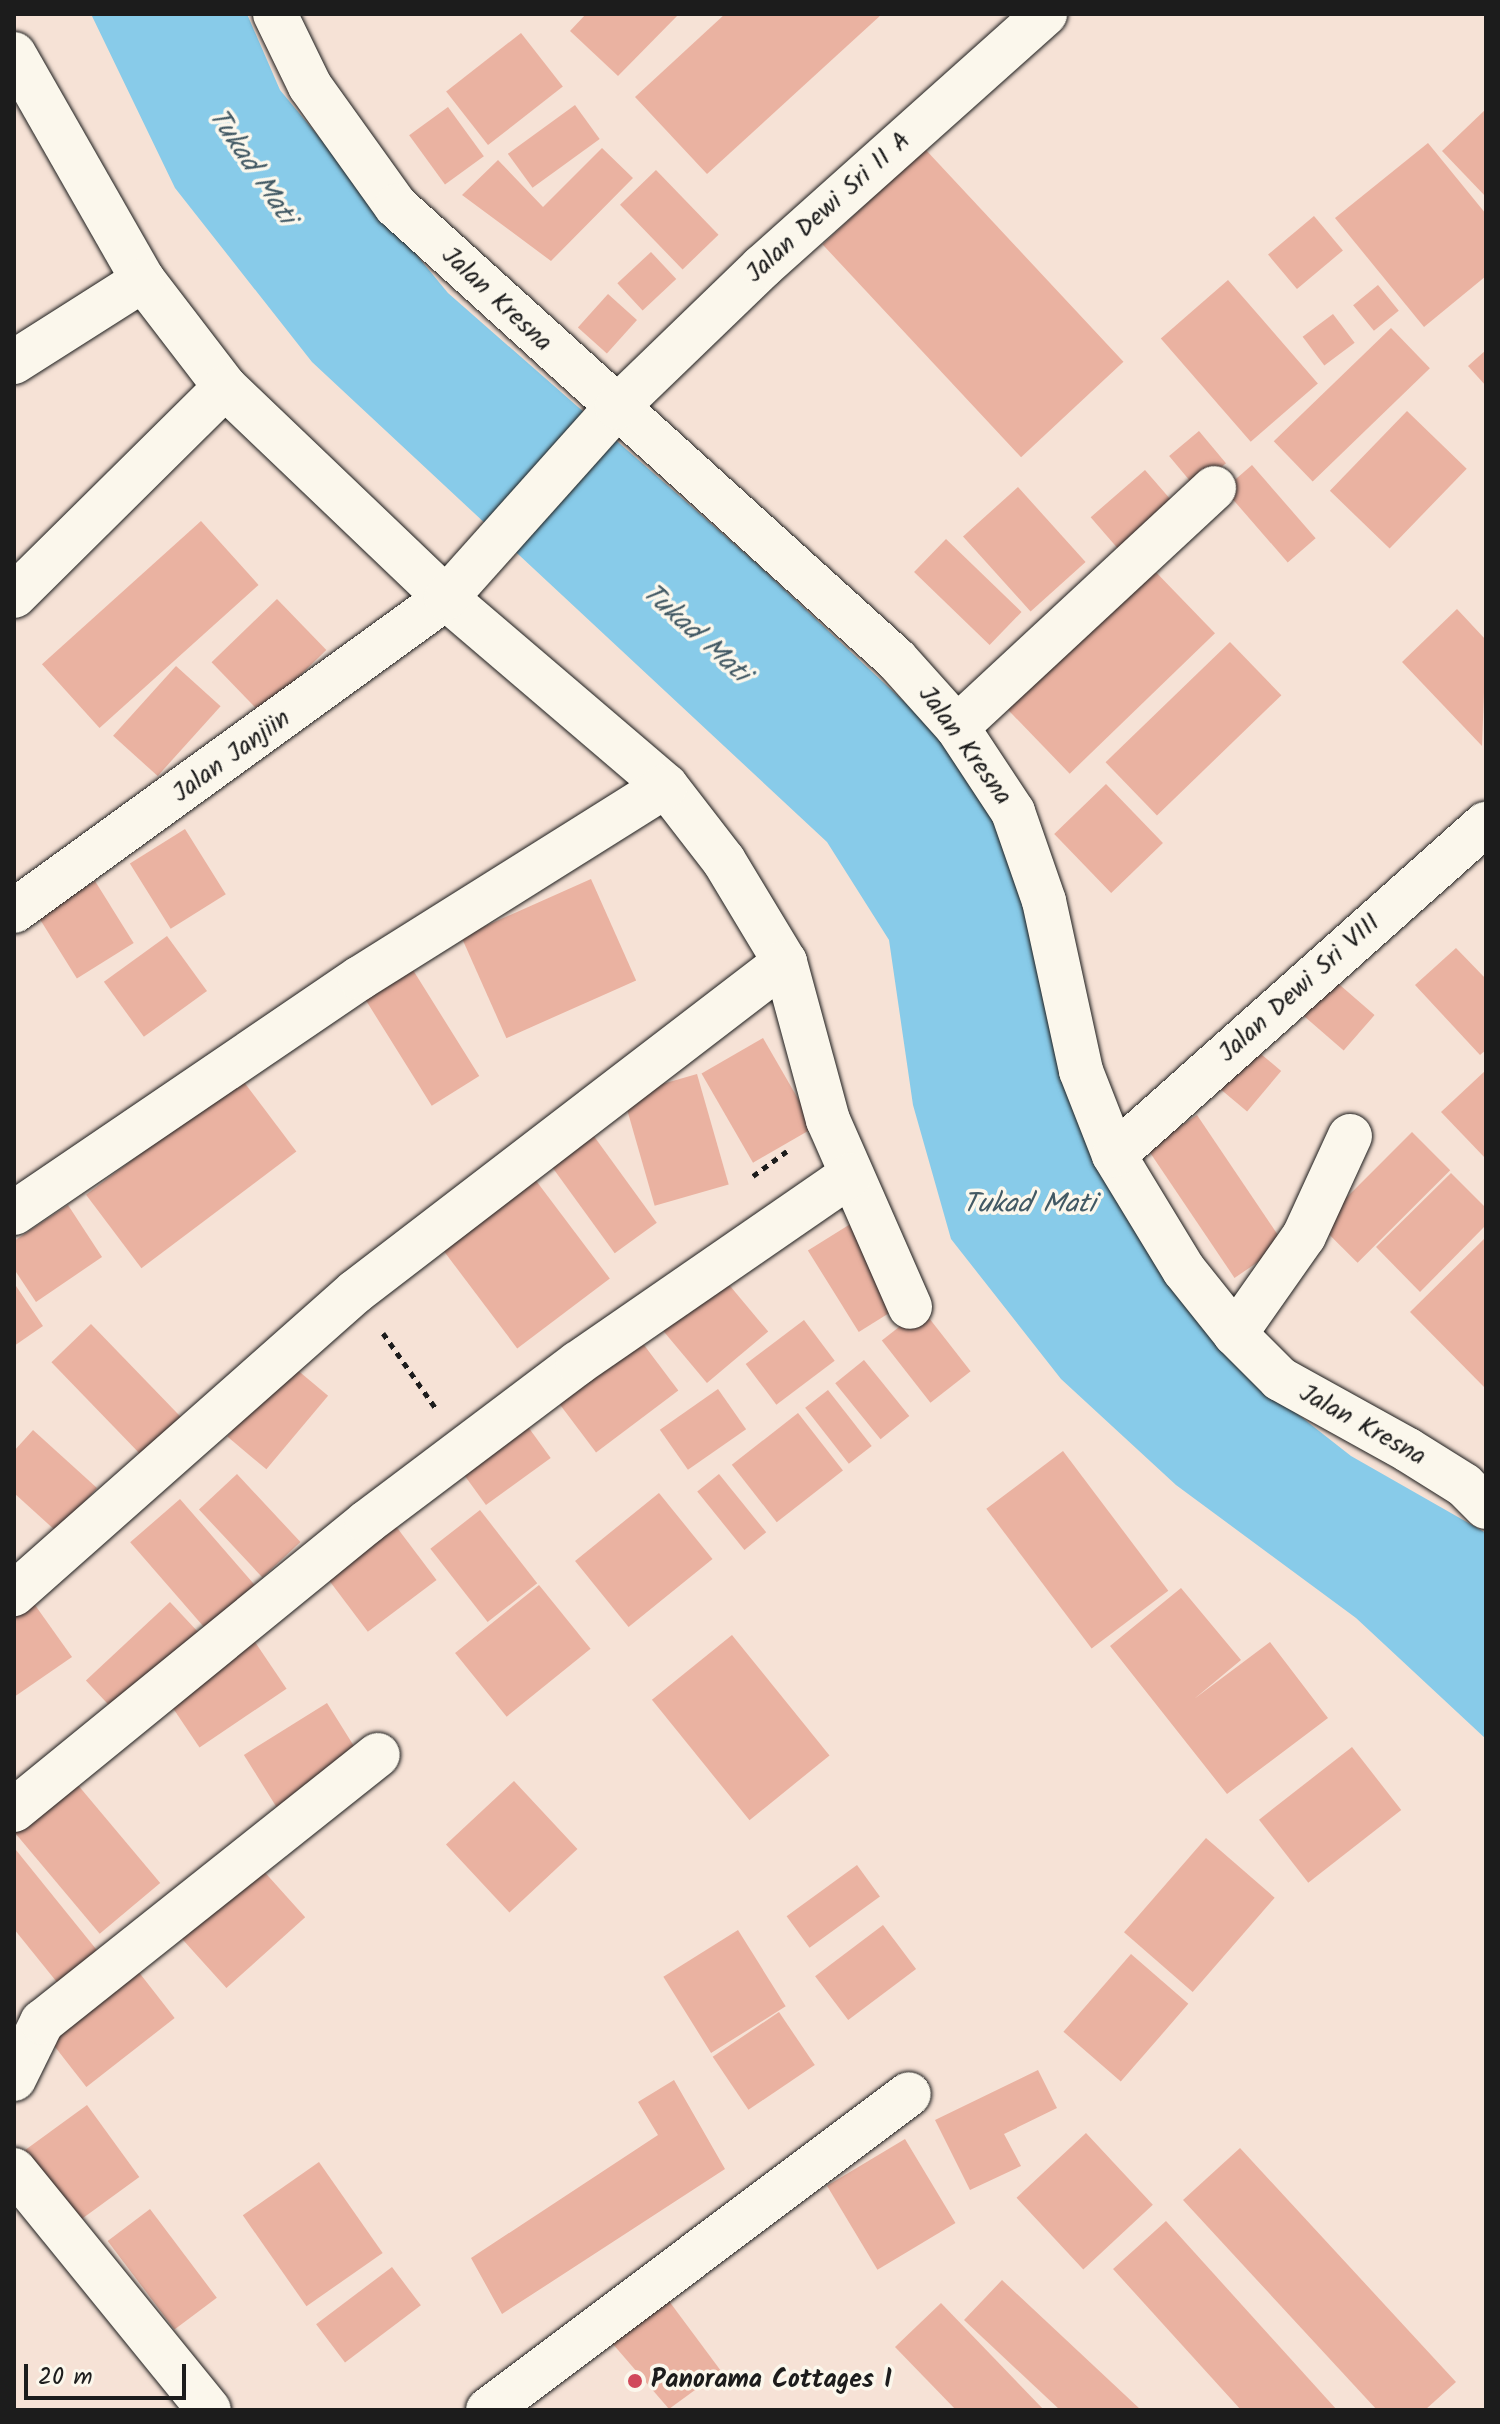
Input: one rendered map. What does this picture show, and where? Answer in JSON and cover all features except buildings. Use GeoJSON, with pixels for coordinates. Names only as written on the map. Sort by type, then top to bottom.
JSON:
{"type":"FeatureCollection","features":[{"type":"Feature","properties":{"kind":"street","name":"Jalan Kresna"},"geometry":{"type":"LineString","coordinates":[[275,14],[310,86],[396,206],[611,414],[896,659],[957,727],[1013,812],[1044,901],[1081,1071],[1114,1155],[1184,1270],[1235,1334],[1280,1379],[1420,1457],[1486,1507]]}},
{"type":"Feature","properties":{"kind":"street","name":"Jalan Dewi Sri II A"},"geometry":{"type":"LineString","coordinates":[[454,590],[611,414],[762,267],[1045,14]]}},
{"type":"Feature","properties":{"kind":"street"},"geometry":{"type":"LineString","coordinates":[[14,54],[25,106],[143,280],[225,387],[454,590],[666,786],[724,861],[785,962],[828,1120],[910,1307]]}},
{"type":"Feature","properties":{"kind":"street"},"geometry":{"type":"LineString","coordinates":[[14,362],[143,280]]}},
{"type":"Feature","properties":{"kind":"street"},"geometry":{"type":"LineString","coordinates":[[14,596],[225,387]]}},
{"type":"Feature","properties":{"kind":"street"},"geometry":{"type":"LineString","coordinates":[[957,727],[1214,488]]}},
{"type":"Feature","properties":{"kind":"street","name":"Jalan Janjiin"},"geometry":{"type":"LineString","coordinates":[[14,911],[454,590]]}},
{"type":"Feature","properties":{"kind":"street"},"geometry":{"type":"LineString","coordinates":[[14,1213],[360,978],[666,786]]}},
{"type":"Feature","properties":{"kind":"street","name":"Jalan Dewi Sri VIII"},"geometry":{"type":"LineString","coordinates":[[1114,1155],[1486,824]]}},
{"type":"Feature","properties":{"kind":"street"},"geometry":{"type":"LineString","coordinates":[[14,1594],[355,1292],[785,962]]}},
{"type":"Feature","properties":{"kind":"street"},"geometry":{"type":"LineString","coordinates":[[1235,1334],[1304,1236],[1350,1136]]}},
{"type":"Feature","properties":{"kind":"street"},"geometry":{"type":"LineString","coordinates":[[14,1810],[367,1522],[578,1363],[851,1175]]}},
{"type":"Feature","properties":{"kind":"street"},"geometry":{"type":"LineString","coordinates":[[14,2079],[42,2022],[378,1755]]}},
{"type":"Feature","properties":{"kind":"street"},"geometry":{"type":"LineString","coordinates":[[488,2410],[909,2094]]}},
{"type":"Feature","properties":{"kind":"street"},"geometry":{"type":"LineString","coordinates":[[14,2170],[209,2410]]}},
{"type":"Feature","properties":{"kind":"path"},"geometry":{"type":"LineString","coordinates":[[740,1187],[828,1120]]}},
{"type":"Feature","properties":{"kind":"path"},"geometry":{"type":"LineString","coordinates":[[355,1292],[439,1413],[452,1404]]}},
{"type":"Feature","properties":{"kind":"water","name":"Tukad Mati"},"geometry":{"type":"Polygon","coordinates":[[[91,14],[247,14],[280,90],[448,293],[757,564],[931,727],[1002,827],[1050,965],[1240,1369],[1351,1456],[1486,1533],[1486,1739],[1356,1618],[1176,1485],[1061,1379],[951,1239],[913,1105],[889,940],[827,842],[312,362],[175,188],[91,14]]]}},
{"type":"Feature","properties":{"kind":"place","name":"Panorama Cottages I"},"geometry":{"type":"Point","coordinates":[635,2381]}}]}
